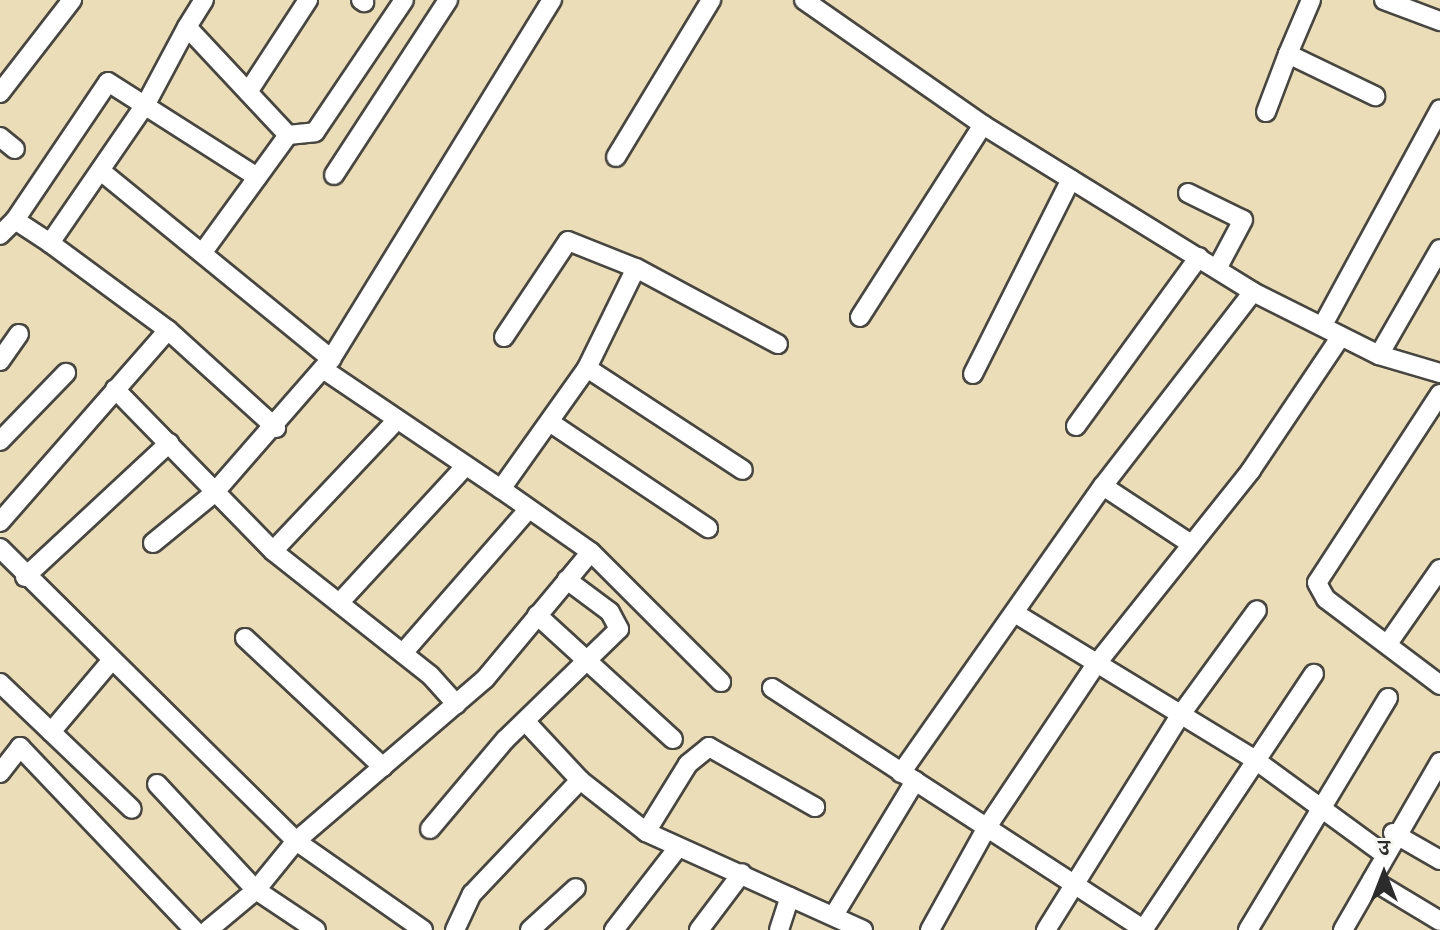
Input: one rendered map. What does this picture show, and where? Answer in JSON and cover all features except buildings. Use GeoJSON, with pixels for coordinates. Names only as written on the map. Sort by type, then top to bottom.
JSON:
{"type":"FeatureCollection","features":[{"type":"Feature","properties":{"kind":"street"},"geometry":{"type":"LineString","coordinates":[[0,93],[72,0]]}},
{"type":"Feature","properties":{"kind":"street"},"geometry":{"type":"LineString","coordinates":[[50,243],[102,172],[147,102],[204,0]]}},
{"type":"Feature","properties":{"kind":"street"},"geometry":{"type":"LineString","coordinates":[[248,92],[308,0]]}},
{"type":"Feature","properties":{"kind":"street"},"geometry":{"type":"LineString","coordinates":[[203,252],[288,135],[315,132],[404,0]]}},
{"type":"Feature","properties":{"kind":"street"},"geometry":{"type":"LineString","coordinates":[[334,175],[448,0]]}},
{"type":"Feature","properties":{"kind":"street"},"geometry":{"type":"LineString","coordinates":[[153,543],[214,493],[276,428],[327,364],[552,0]]}},
{"type":"Feature","properties":{"kind":"street"},"geometry":{"type":"LineString","coordinates":[[616,157],[711,0]]}},
{"type":"Feature","properties":{"kind":"street"},"geometry":{"type":"LineString","coordinates":[[804,0],[983,125],[1253,292],[1324,323],[1341,336],[1379,355],[1440,373]]}},
{"type":"Feature","properties":{"kind":"street"},"geometry":{"type":"LineString","coordinates":[[1266,112],[1311,0]]}},
{"type":"Feature","properties":{"kind":"street"},"geometry":{"type":"LineString","coordinates":[[1384,0],[1440,21]]}},
{"type":"Feature","properties":{"kind":"street"},"geometry":{"type":"LineString","coordinates":[[187,27],[288,135]]}},
{"type":"Feature","properties":{"kind":"street"},"geometry":{"type":"LineString","coordinates":[[1288,54],[1375,96]]}},
{"type":"Feature","properties":{"kind":"street"},"geometry":{"type":"LineString","coordinates":[[0,235],[15,220],[108,82],[147,102],[257,177]]}},
{"type":"Feature","properties":{"kind":"street"},"geometry":{"type":"LineString","coordinates":[[1324,323],[1440,109]]}},
{"type":"Feature","properties":{"kind":"street"},"geometry":{"type":"LineString","coordinates":[[860,317],[983,125]]}},
{"type":"Feature","properties":{"kind":"street"},"geometry":{"type":"LineString","coordinates":[[0,137],[15,149]]}},
{"type":"Feature","properties":{"kind":"street"},"geometry":{"type":"LineString","coordinates":[[102,172],[203,252],[395,422],[462,470],[501,489],[527,511],[591,552],[721,682]]}},
{"type":"Feature","properties":{"kind":"street"},"geometry":{"type":"LineString","coordinates":[[973,374],[1071,179]]}},
{"type":"Feature","properties":{"kind":"street"},"geometry":{"type":"LineString","coordinates":[[1188,193],[1243,220],[1217,269]]}},
{"type":"Feature","properties":{"kind":"street"},"geometry":{"type":"LineString","coordinates":[[15,220],[168,330],[276,428]]}},
{"type":"Feature","properties":{"kind":"street"},"geometry":{"type":"LineString","coordinates":[[504,337],[568,241],[636,268],[778,344]]}},
{"type":"Feature","properties":{"kind":"street"},"geometry":{"type":"LineString","coordinates":[[1379,355],[1440,249]]}},
{"type":"Feature","properties":{"kind":"street"},"geometry":{"type":"LineString","coordinates":[[1076,426],[1199,257]]}},
{"type":"Feature","properties":{"kind":"street"},"geometry":{"type":"LineString","coordinates":[[501,489],[551,423],[587,368],[636,268]]}},
{"type":"Feature","properties":{"kind":"street"},"geometry":{"type":"LineString","coordinates":[[834,915],[908,777],[1103,486],[1253,292]]}},
{"type":"Feature","properties":{"kind":"street"},"geometry":{"type":"LineString","coordinates":[[0,522],[168,330]]}},
{"type":"Feature","properties":{"kind":"street"},"geometry":{"type":"LineString","coordinates":[[0,361],[19,334]]}},
{"type":"Feature","properties":{"kind":"street"},"geometry":{"type":"LineString","coordinates":[[930,930],[987,827],[1094,667],[1191,544],[1341,336]]}},
{"type":"Feature","properties":{"kind":"street"},"geometry":{"type":"LineString","coordinates":[[587,368],[743,470]]}},
{"type":"Feature","properties":{"kind":"street"},"geometry":{"type":"LineString","coordinates":[[0,441],[66,373]]}},
{"type":"Feature","properties":{"kind":"street"},"geometry":{"type":"LineString","coordinates":[[115,389],[273,551],[341,601],[403,653],[456,704]]}},
{"type":"Feature","properties":{"kind":"street"},"geometry":{"type":"LineString","coordinates":[[1440,394],[1317,583],[1326,599],[1389,642],[1440,685]]}},
{"type":"Feature","properties":{"kind":"street"},"geometry":{"type":"LineString","coordinates":[[273,551],[395,422]]}},
{"type":"Feature","properties":{"kind":"street"},"geometry":{"type":"LineString","coordinates":[[551,423],[708,528]]}},
{"type":"Feature","properties":{"kind":"street"},"geometry":{"type":"LineString","coordinates":[[25,577],[169,443]]}},
{"type":"Feature","properties":{"kind":"street"},"geometry":{"type":"LineString","coordinates":[[341,601],[462,470]]}},
{"type":"Feature","properties":{"kind":"street"},"geometry":{"type":"LineString","coordinates":[[1103,486],[1191,544]]}},
{"type":"Feature","properties":{"kind":"street"},"geometry":{"type":"LineString","coordinates":[[403,653],[527,511]]}},
{"type":"Feature","properties":{"kind":"street"},"geometry":{"type":"LineString","coordinates":[[0,548],[25,577],[296,841],[423,930]]}},
{"type":"Feature","properties":{"kind":"street"},"geometry":{"type":"LineString","coordinates":[[208,930],[256,890],[296,841],[456,704],[591,552]]}},
{"type":"Feature","properties":{"kind":"street"},"geometry":{"type":"LineString","coordinates":[[1389,642],[1440,569]]}},
{"type":"Feature","properties":{"kind":"street"},"geometry":{"type":"LineString","coordinates":[[430,829],[525,721],[609,643],[618,621],[567,580]]}},
{"type":"Feature","properties":{"kind":"street"},"geometry":{"type":"LineString","coordinates":[[1046,930],[1070,882],[1179,717],[1257,610]]}},
{"type":"Feature","properties":{"kind":"street"},"geometry":{"type":"LineString","coordinates":[[537,615],[585,664],[673,739]]}},
{"type":"Feature","properties":{"kind":"street"},"geometry":{"type":"LineString","coordinates":[[1018,615],[1094,667],[1254,759],[1384,854]]}},
{"type":"Feature","properties":{"kind":"street"},"geometry":{"type":"LineString","coordinates":[[245,638],[383,767]]}},
{"type":"Feature","properties":{"kind":"street"},"geometry":{"type":"LineString","coordinates":[[51,732],[111,661]]}},
{"type":"Feature","properties":{"kind":"street"},"geometry":{"type":"LineString","coordinates":[[772,688],[1144,930],[1254,759],[1314,674]]}},
{"type":"Feature","properties":{"kind":"street"},"geometry":{"type":"LineString","coordinates":[[0,683],[132,809]]}},
{"type":"Feature","properties":{"kind":"street"},"geometry":{"type":"LineString","coordinates":[[1248,930],[1318,807],[1388,698]]}},
{"type":"Feature","properties":{"kind":"street"},"geometry":{"type":"LineString","coordinates":[[525,721],[580,780],[646,832],[676,850],[742,873],[863,930]]}},
{"type":"Feature","properties":{"kind":"street"},"geometry":{"type":"LineString","coordinates":[[0,773],[20,747],[194,930]]}},
{"type":"Feature","properties":{"kind":"street"},"geometry":{"type":"LineString","coordinates":[[646,832],[688,764],[709,747],[815,807]]}},
{"type":"Feature","properties":{"kind":"street"},"geometry":{"type":"LineString","coordinates":[[1343,930],[1372,880],[1393,833],[1439,767]]}},
{"type":"Feature","properties":{"kind":"street"},"geometry":{"type":"LineString","coordinates":[[455,930],[472,894],[580,780]]}},
{"type":"Feature","properties":{"kind":"street"},"geometry":{"type":"LineString","coordinates":[[157,784],[256,890],[316,930]]}},
{"type":"Feature","properties":{"kind":"street"},"geometry":{"type":"LineString","coordinates":[[1393,833],[1440,860]]}},
{"type":"Feature","properties":{"kind":"street"},"geometry":{"type":"LineString","coordinates":[[614,930],[676,850]]}},
{"type":"Feature","properties":{"kind":"street"},"geometry":{"type":"LineString","coordinates":[[699,930],[742,873]]}},
{"type":"Feature","properties":{"kind":"street"},"geometry":{"type":"LineString","coordinates":[[1372,880],[1440,921]]}},
{"type":"Feature","properties":{"kind":"street"},"geometry":{"type":"LineString","coordinates":[[530,930],[576,888]]}},
{"type":"Feature","properties":{"kind":"street"},"geometry":{"type":"LineString","coordinates":[[779,930],[790,897]]}}]}
